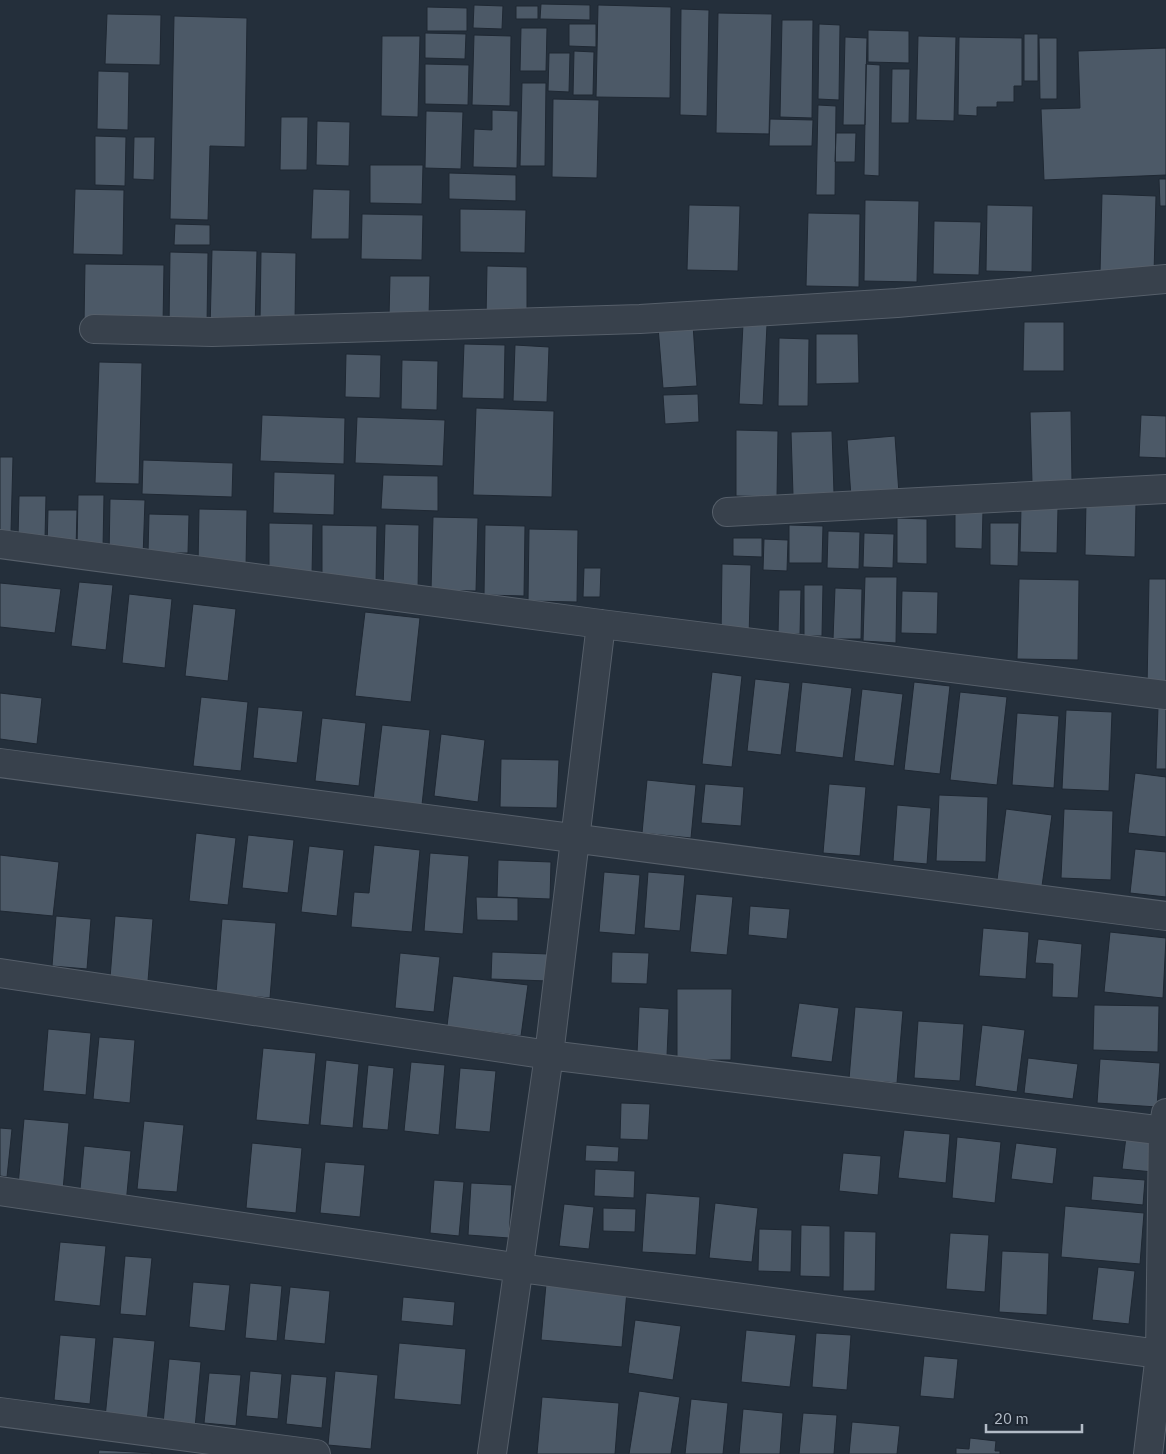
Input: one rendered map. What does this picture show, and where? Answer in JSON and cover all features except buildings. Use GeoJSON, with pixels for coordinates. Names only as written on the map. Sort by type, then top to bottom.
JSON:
{"type":"FeatureCollection","features":[{"type":"Feature","properties":{"kind":"street"},"geometry":{"type":"LineString","coordinates":[[94,329],[212,332],[640,319],[897,303],[1166,279]]}},
{"type":"Feature","properties":{"kind":"street"},"geometry":{"type":"LineString","coordinates":[[727,512],[1166,489]]}},
{"type":"Feature","properties":{"kind":"street"},"geometry":{"type":"LineString","coordinates":[[0,544],[601,624],[1060,680],[1166,695]]}},
{"type":"Feature","properties":{"kind":"street"},"geometry":{"type":"LineString","coordinates":[[492,1454],[549,1055],[577,838],[601,624]]}},
{"type":"Feature","properties":{"kind":"street"},"geometry":{"type":"LineString","coordinates":[[0,763],[1166,916]]}},
{"type":"Feature","properties":{"kind":"street"},"geometry":{"type":"LineString","coordinates":[[0,973],[549,1055],[1165,1124],[1163,1355],[1148,1454]]}},
{"type":"Feature","properties":{"kind":"street"},"geometry":{"type":"LineString","coordinates":[[0,1191],[520,1268],[1163,1355]]}},
{"type":"Feature","properties":{"kind":"street"},"geometry":{"type":"LineString","coordinates":[[0,1412],[316,1454]]}}]}
